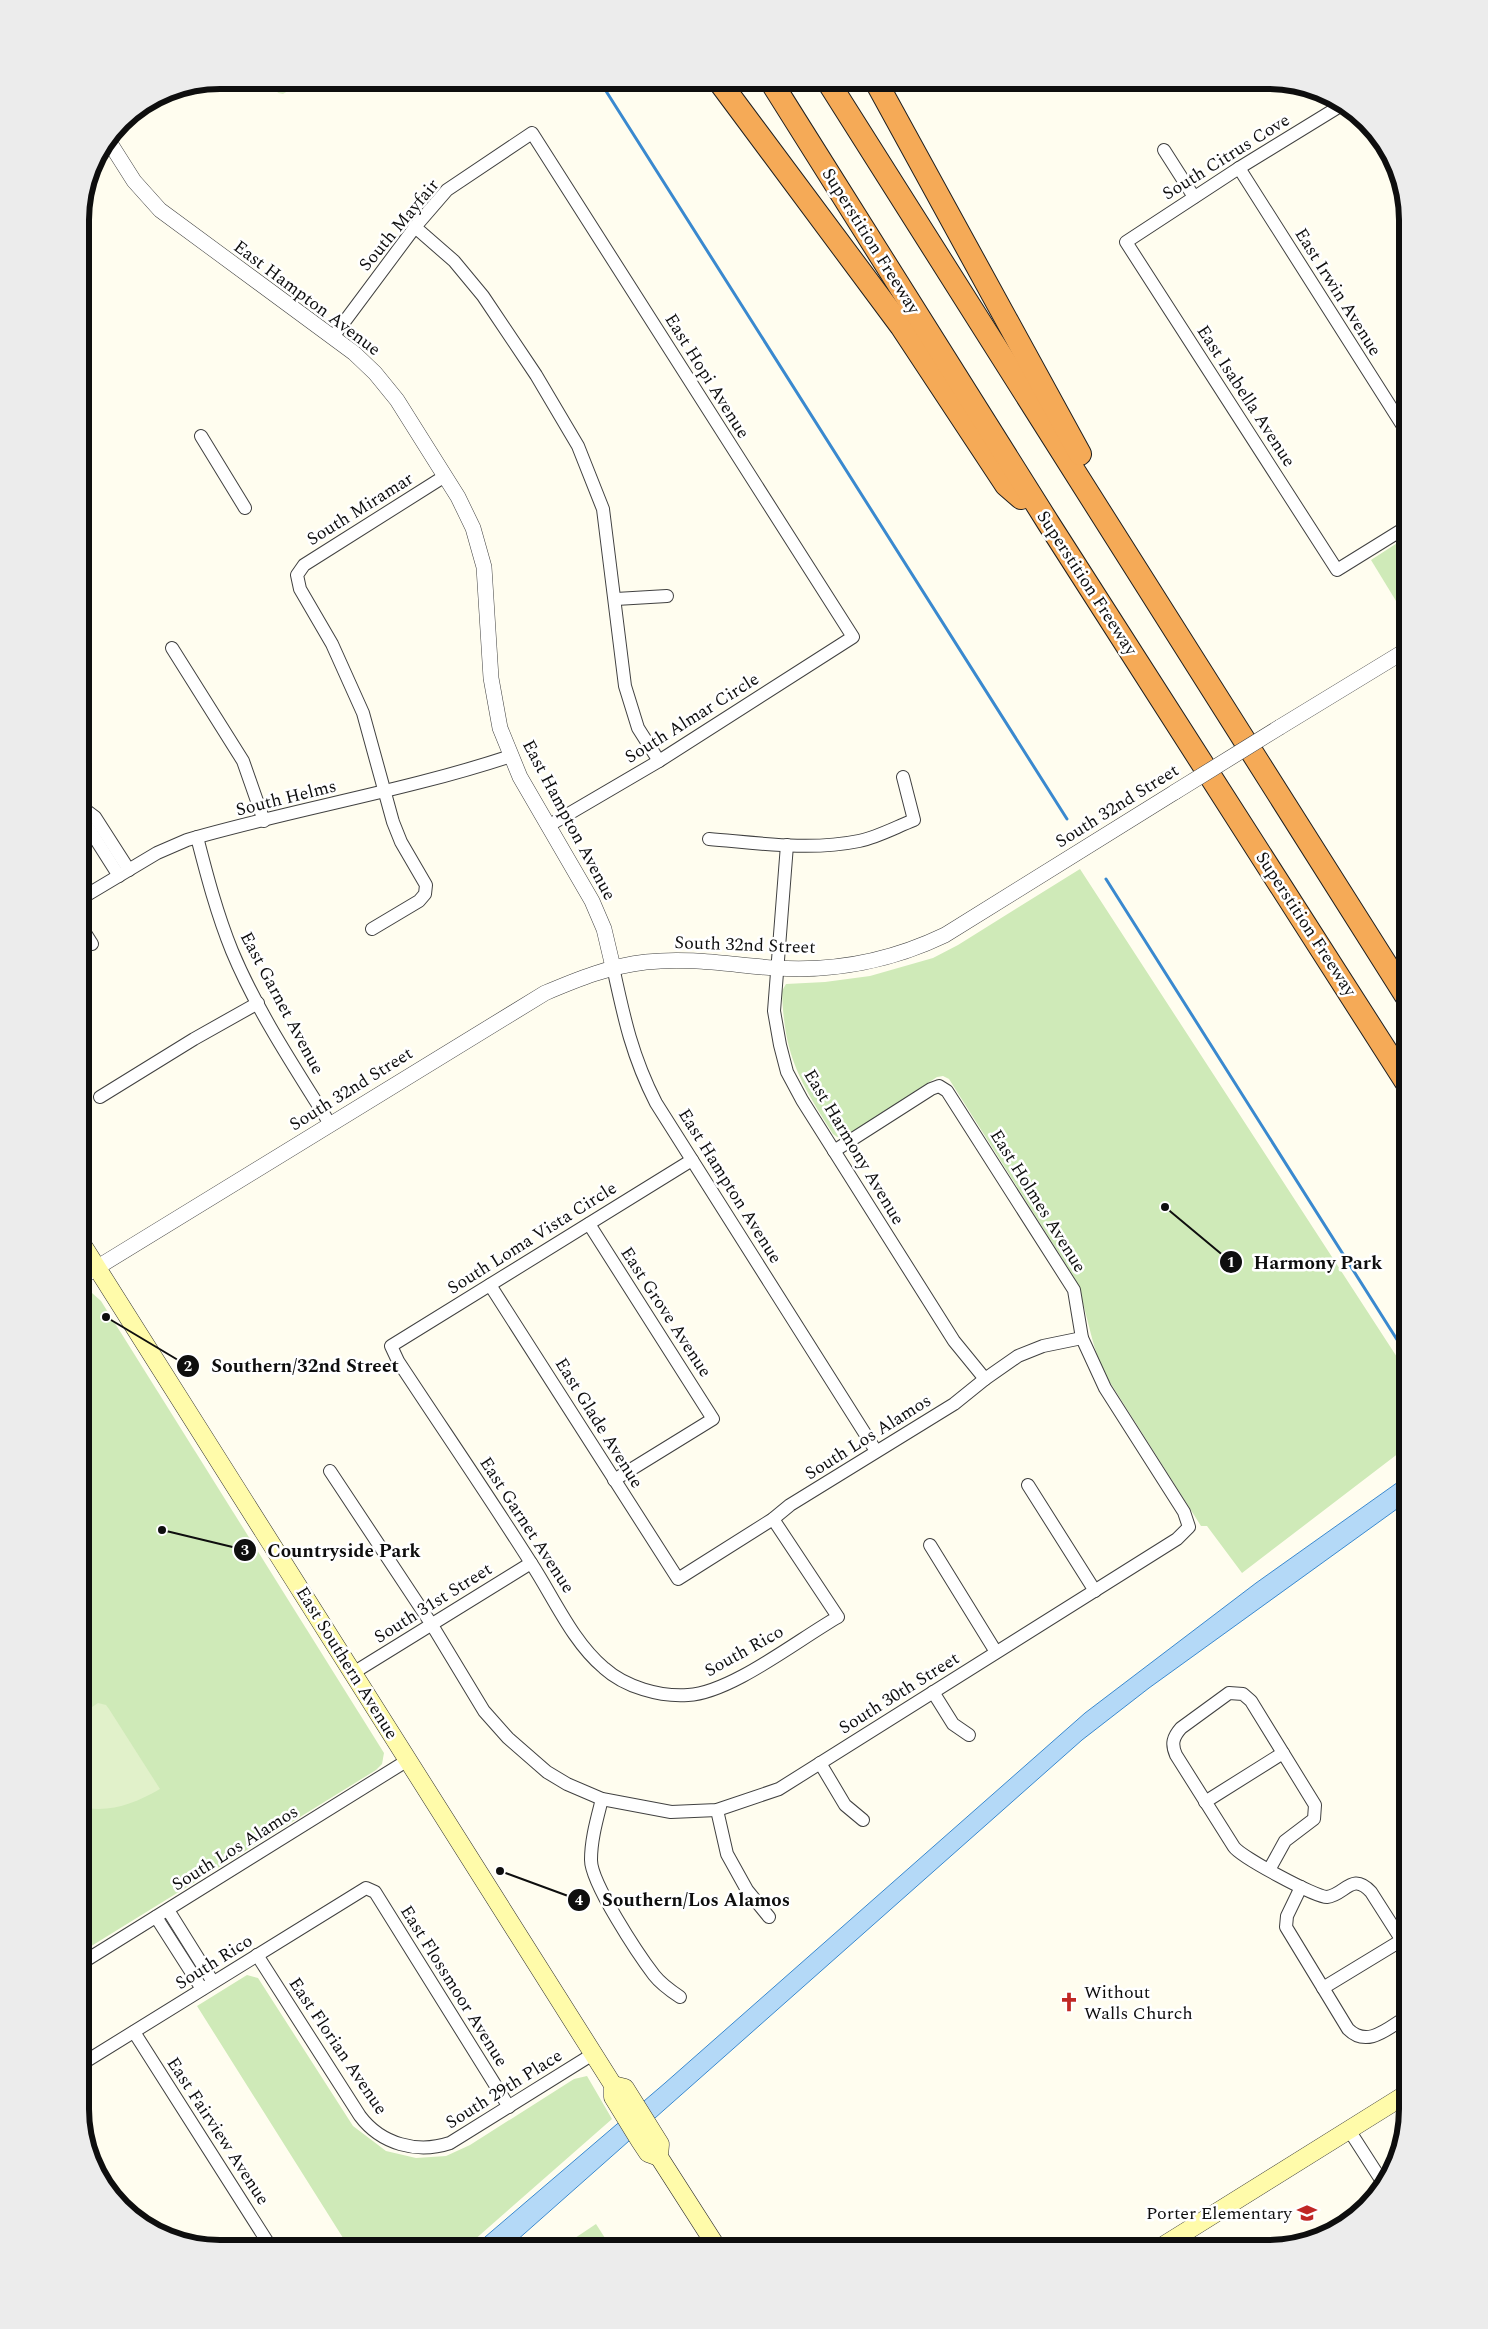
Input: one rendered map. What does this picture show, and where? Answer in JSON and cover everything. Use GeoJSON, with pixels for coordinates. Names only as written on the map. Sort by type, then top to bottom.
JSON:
{"type":"FeatureCollection","features":[{"type":"Feature","properties":{"kind":"highway"},"geometry":{"type":"LineString","coordinates":[[725,89],[901,326],[1006,485],[1049,524]]}},
{"type":"Feature","properties":{"kind":"highway","name":"Superstition Freeway"},"geometry":{"type":"LineString","coordinates":[[776,89],[1049,524],[1399,1070]]}},
{"type":"Feature","properties":{"kind":"highway"},"geometry":{"type":"LineString","coordinates":[[833,89],[1399,985]]}},
{"type":"Feature","properties":{"kind":"highway"},"geometry":{"type":"LineString","coordinates":[[880,89],[1181,640]]}},
{"type":"Feature","properties":{"kind":"main road","name":"East Southern Avenue"},"geometry":{"type":"LineString","coordinates":[[89,1255],[594,2054],[613,2085],[613,2097],[631,2111],[643,2132],[648,2153],[659,2157],[712,2240]]}},
{"type":"Feature","properties":{"kind":"main road"},"geometry":{"type":"LineString","coordinates":[[1172,2240],[1399,2099]]}},
{"type":"Feature","properties":{"kind":"street","name":"South Citrus Cove"},"geometry":{"type":"LineString","coordinates":[[1126,242],[1239,168],[1336,108]]}},
{"type":"Feature","properties":{"kind":"street","name":"South Mayfair"},"geometry":{"type":"LineString","coordinates":[[333,337],[416,227],[447,190],[532,133]]}},
{"type":"Feature","properties":{"kind":"street","name":"East Hopi Avenue"},"geometry":{"type":"LineString","coordinates":[[532,133],[853,637]]}},
{"type":"Feature","properties":{"kind":"street","name":"East Hampton Avenue"},"geometry":{"type":"LineString","coordinates":[[112,146],[134,181],[160,210],[333,337],[354,353],[375,373],[397,400],[458,497],[480,548],[484,567],[491,678],[500,728],[511,756],[548,826],[592,900],[604,929],[629,1040],[640,1072],[656,1103],[876,1451]]}},
{"type":"Feature","properties":{"kind":"street"},"geometry":{"type":"LineString","coordinates":[[1164,150],[1194,197]]}},
{"type":"Feature","properties":{"kind":"street","name":"East Irwin Avenue"},"geometry":{"type":"LineString","coordinates":[[1239,168],[1399,420]]}},
{"type":"Feature","properties":{"kind":"street"},"geometry":{"type":"LineString","coordinates":[[416,227],[454,262],[483,296],[536,375],[578,446],[603,509],[616,599],[625,686],[638,728],[659,761]]}},
{"type":"Feature","properties":{"kind":"street","name":"East Isabella Avenue"},"geometry":{"type":"LineString","coordinates":[[1126,242],[1337,570],[1399,532]]}},
{"type":"Feature","properties":{"kind":"street"},"geometry":{"type":"LineString","coordinates":[[201,436],[245,508]]}},
{"type":"Feature","properties":{"kind":"street","name":"South Miramar"},"geometry":{"type":"LineString","coordinates":[[385,792],[370,733],[352,685],[324,628],[300,589],[297,575],[304,565],[445,476]]}},
{"type":"Feature","properties":{"kind":"street"},"geometry":{"type":"LineString","coordinates":[[616,599],[667,596]]}},
{"type":"Feature","properties":{"kind":"street","name":"South Almar Circle"},"geometry":{"type":"LineString","coordinates":[[548,826],[659,761],[853,637]]}},
{"type":"Feature","properties":{"kind":"street"},"geometry":{"type":"LineString","coordinates":[[172,648],[243,761],[264,821]]}},
{"type":"Feature","properties":{"kind":"street","name":"South 32nd Street"},"geometry":{"type":"LineString","coordinates":[[89,1273],[520,1006],[577,979],[613,967],[674,960],[777,968],[822,968],[854,964],[917,948],[945,935],[1399,654]]}},
{"type":"Feature","properties":{"kind":"street","name":"South Helms"},"geometry":{"type":"LineString","coordinates":[[89,894],[162,851],[198,837],[385,792],[511,756]]}},
{"type":"Feature","properties":{"kind":"street"},"geometry":{"type":"LineString","coordinates":[[709,839],[787,845],[837,844],[861,840],[914,820],[903,777]]}},
{"type":"Feature","properties":{"kind":"street"},"geometry":{"type":"LineString","coordinates":[[372,929],[419,901],[426,890],[422,877],[397,832],[385,792]]}},
{"type":"Feature","properties":{"kind":"street"},"geometry":{"type":"LineString","coordinates":[[89,812],[95,817],[124,873]]}},
{"type":"Feature","properties":{"kind":"street","name":"East Garnet Avenue"},"geometry":{"type":"LineString","coordinates":[[198,837],[212,897],[232,952],[289,1058],[330,1124]]}},
{"type":"Feature","properties":{"kind":"street","name":"East Harmony Avenue"},"geometry":{"type":"LineString","coordinates":[[787,845],[774,1012],[787,1072],[802,1100],[954,1340],[985,1379]]}},
{"type":"Feature","properties":{"kind":"street"},"geometry":{"type":"LineString","coordinates":[[89,939],[92,944]]}},
{"type":"Feature","properties":{"kind":"street"},"geometry":{"type":"LineString","coordinates":[[100,1096],[194,1038],[258,1003]]}},
{"type":"Feature","properties":{"kind":"street","name":"East Holmes Avenue"},"geometry":{"type":"LineString","coordinates":[[834,1151],[931,1089],[939,1086],[947,1091],[1074,1290],[1082,1338],[1105,1388],[1184,1512],[1190,1527]]}},
{"type":"Feature","properties":{"kind":"street","name":"South Loma Vista Circle"},"geometry":{"type":"LineString","coordinates":[[391,1346],[692,1160]]}},
{"type":"Feature","properties":{"kind":"street","name":"East Grove Avenue"},"geometry":{"type":"LineString","coordinates":[[589,1224],[713,1419],[614,1480]]}},
{"type":"Feature","properties":{"kind":"street","name":"East Glade Avenue"},"geometry":{"type":"LineString","coordinates":[[490,1285],[678,1579]]}},
{"type":"Feature","properties":{"kind":"street","name":"South Los Alamos"},"geometry":{"type":"LineString","coordinates":[[678,1579],[876,1451],[954,1404],[1018,1356],[1043,1346],[1082,1338]]}},
{"type":"Feature","properties":{"kind":"street","name":"East Garnet Avenue"},"geometry":{"type":"LineString","coordinates":[[391,1346],[398,1361],[531,1563],[583,1647],[604,1669],[633,1686],[660,1693]]}},
{"type":"Feature","properties":{"kind":"street","name":"South 30th Street"},"geometry":{"type":"LineString","coordinates":[[330,1471],[432,1625],[484,1711],[508,1738],[547,1772],[567,1784],[602,1799],[635,1807],[671,1812],[716,1810],[779,1789],[1177,1539],[1190,1527]]}},
{"type":"Feature","properties":{"kind":"street"},"geometry":{"type":"LineString","coordinates":[[1028,1485],[1095,1590]]}},
{"type":"Feature","properties":{"kind":"street","name":"South Rico"},"geometry":{"type":"LineString","coordinates":[[660,1693],[688,1695],[716,1689],[755,1668],[838,1617],[773,1519]]}},
{"type":"Feature","properties":{"kind":"street"},"geometry":{"type":"LineString","coordinates":[[930,1545],[996,1652]]}},
{"type":"Feature","properties":{"kind":"street","name":"South 31st Street"},"geometry":{"type":"LineString","coordinates":[[353,1673],[531,1563]]}},
{"type":"Feature","properties":{"kind":"street"},"geometry":{"type":"LineString","coordinates":[[933,1692],[953,1724],[969,1735]]}},
{"type":"Feature","properties":{"kind":"street"},"geometry":{"type":"LineString","coordinates":[[1269,1870],[1285,1841],[1310,1823],[1315,1814],[1314,1801],[1251,1701],[1243,1694],[1229,1693],[1181,1728],[1173,1740],[1176,1755],[1237,1851],[1269,1870],[1301,1887],[1324,1897],[1333,1895],[1352,1884],[1364,1886],[1371,1892],[1399,1936]]}},
{"type":"Feature","properties":{"kind":"street"},"geometry":{"type":"LineString","coordinates":[[1205,1802],[1283,1753]]}},
{"type":"Feature","properties":{"kind":"street","name":"South Los Alamos"},"geometry":{"type":"LineString","coordinates":[[89,1958],[408,1760]]}},
{"type":"Feature","properties":{"kind":"street"},"geometry":{"type":"LineString","coordinates":[[820,1763],[845,1805],[863,1820]]}},
{"type":"Feature","properties":{"kind":"street"},"geometry":{"type":"LineString","coordinates":[[602,1799],[584,1862],[603,1896],[654,1975],[680,1997]]}},
{"type":"Feature","properties":{"kind":"street"},"geometry":{"type":"LineString","coordinates":[[716,1810],[727,1854],[748,1890],[769,1917]]}},
{"type":"Feature","properties":{"kind":"street"},"geometry":{"type":"LineString","coordinates":[[1301,1887],[1287,1916],[1286,1927],[1348,2028],[1363,2038],[1375,2036],[1399,2021]]}},
{"type":"Feature","properties":{"kind":"street","name":"South Rico"},"geometry":{"type":"LineString","coordinates":[[89,2060],[366,1888]]}},
{"type":"Feature","properties":{"kind":"street","name":"East Flossmoor Avenue"},"geometry":{"type":"LineString","coordinates":[[366,1888],[375,1892],[510,2107]]}},
{"type":"Feature","properties":{"kind":"street"},"geometry":{"type":"LineString","coordinates":[[168,1910],[213,1982]]}},
{"type":"Feature","properties":{"kind":"street"},"geometry":{"type":"LineString","coordinates":[[156,1917],[202,1989]]}},
{"type":"Feature","properties":{"kind":"street"},"geometry":{"type":"LineString","coordinates":[[1323,1988],[1399,1948]]}},
{"type":"Feature","properties":{"kind":"street","name":"East Florian Avenue"},"geometry":{"type":"LineString","coordinates":[[257,1955],[360,2116],[378,2134],[400,2144]]}},
{"type":"Feature","properties":{"kind":"street","name":"East Fairview Avenue"},"geometry":{"type":"LineString","coordinates":[[134,2032],[266,2240]]}},
{"type":"Feature","properties":{"kind":"street","name":"South 29th Place"},"geometry":{"type":"LineString","coordinates":[[400,2144],[425,2148],[450,2143],[594,2054]]}},
{"type":"Feature","properties":{"kind":"street"},"geometry":{"type":"LineString","coordinates":[[1349,2130],[1380,2178]]}},
{"type":"Feature","properties":{"kind":"green space"},"geometry":{"type":"Polygon","coordinates":[[[276,89],[291,89],[283,94],[278,93],[276,89]]]}},
{"type":"Feature","properties":{"kind":"green space"},"geometry":{"type":"Polygon","coordinates":[[[1399,542],[1399,606],[1371,560],[1399,542]]]}},
{"type":"Feature","properties":{"kind":"green space"},"geometry":{"type":"Polygon","coordinates":[[[1080,869],[1399,1360],[1399,1453],[1242,1573],[1207,1526],[1201,1526],[1106,1376],[1096,1352],[1083,1302],[1074,1277],[949,1079],[943,1076],[937,1077],[848,1135],[837,1137],[833,1134],[802,1082],[790,1051],[786,1033],[782,991],[786,984],[825,982],[870,976],[933,958],[958,945],[1080,869]]]}},
{"type":"Feature","properties":{"kind":"green space"},"geometry":{"type":"Polygon","coordinates":[[[89,1292],[101,1301],[384,1753],[382,1764],[376,1770],[89,1947],[89,1292]]]}},
{"type":"Feature","properties":{"kind":"green space"},"geometry":{"type":"Polygon","coordinates":[[[98,1703],[106,1705],[160,1789],[122,1806],[89,1809],[89,1709],[98,1703]]]}},
{"type":"Feature","properties":{"kind":"green space"},"geometry":{"type":"Polygon","coordinates":[[[247,1975],[258,1978],[353,2126],[386,2151],[416,2158],[446,2156],[470,2145],[574,2079],[587,2076],[612,2119],[474,2240],[344,2240],[197,2006],[247,1975]]]}},
{"type":"Feature","properties":{"kind":"green space"},"geometry":{"type":"Polygon","coordinates":[[[596,2224],[606,2240],[576,2240],[575,2238],[596,2224]]]}},
{"type":"Feature","properties":{"kind":"water"},"geometry":{"type":"Polygon","coordinates":[[[1399,1481],[1399,1507],[1149,1688],[1082,1740],[517,2240],[482,2240],[665,2083],[1085,1713],[1256,1583],[1399,1481]]]}},
{"type":"Feature","properties":{"kind":"waterway"},"geometry":{"type":"LineString","coordinates":[[605,89],[1067,819]]}},
{"type":"Feature","properties":{"kind":"waterway"},"geometry":{"type":"LineString","coordinates":[[1106,879],[1399,1343]]}},
{"type":"Feature","properties":{"kind":"place","name":"Harmony Park"},"geometry":{"type":"Point","coordinates":[1165,1207]}},
{"type":"Feature","properties":{"kind":"place","name":"Southern/32nd Street"},"geometry":{"type":"Point","coordinates":[106,1317]}},
{"type":"Feature","properties":{"kind":"place","name":"Countryside Park"},"geometry":{"type":"Point","coordinates":[162,1530]}},
{"type":"Feature","properties":{"kind":"place","name":"Southern/Los Alamos"},"geometry":{"type":"Point","coordinates":[500,1871]}},
{"type":"Feature","properties":{"kind":"place","name":"Without Walls Church"},"geometry":{"type":"Point","coordinates":[1069,2002]}},
{"type":"Feature","properties":{"kind":"place","name":"Porter Elementary"},"geometry":{"type":"Point","coordinates":[1307,2213]}}]}
